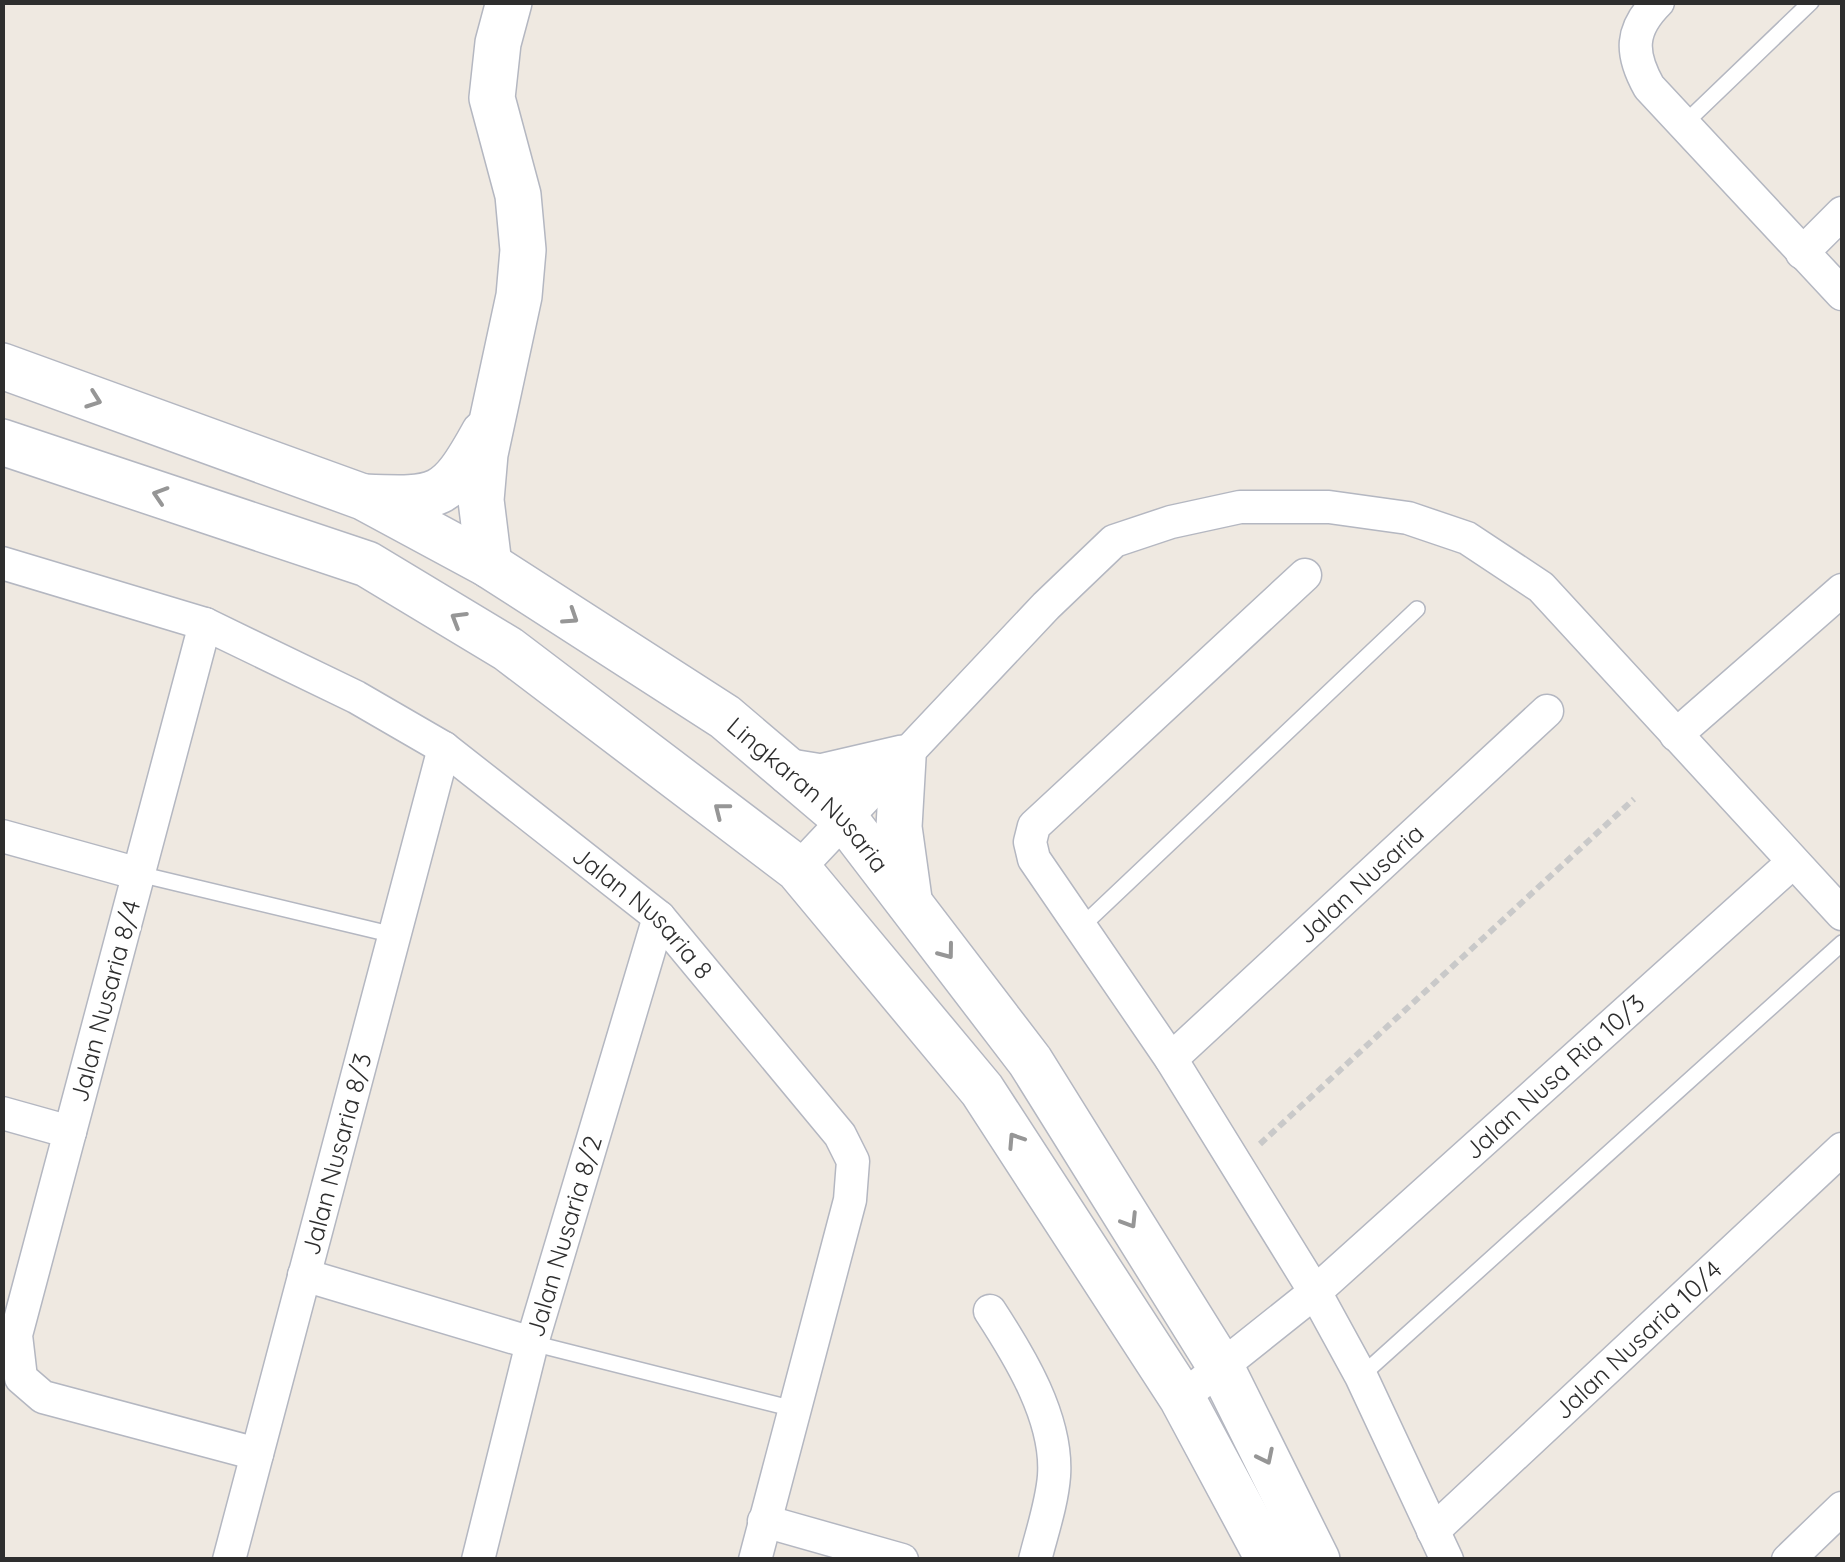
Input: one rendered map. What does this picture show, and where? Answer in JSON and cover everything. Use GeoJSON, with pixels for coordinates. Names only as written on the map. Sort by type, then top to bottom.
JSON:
{"type":"FeatureCollection","features":[{"type":"Feature","properties":{"kind":"main road"},"geometry":{"type":"LineString","coordinates":[[489,564],[481,500],[490,423],[519,296],[522,250],[518,195],[492,98],[498,43],[509,2]]}},
{"type":"Feature","properties":{"kind":"main road","name":"Lingkaran Nusaria"},"geometry":{"type":"LineString","coordinates":[[2,366],[363,497],[489,564],[725,717],[845,819],[1030,1061],[1222,1369],[1317,1560]]}},
{"type":"Feature","properties":{"kind":"main road"},"geometry":{"type":"LineString","coordinates":[[363,497],[412,499],[437,493],[455,481],[490,423]]}},
{"type":"Feature","properties":{"kind":"main road"},"geometry":{"type":"LineString","coordinates":[[2,442],[366,564],[508,648],[798,870],[982,1090],[1182,1398],[1268,1560]]}},
{"type":"Feature","properties":{"kind":"main road"},"geometry":{"type":"LineString","coordinates":[[790,772],[821,777],[903,758],[900,827],[910,904]]}},
{"type":"Feature","properties":{"kind":"street"},"geometry":{"type":"LineString","coordinates":[[1658,2],[1642,18],[1637,32],[1639,69],[1649,87],[1842,294]]}},
{"type":"Feature","properties":{"kind":"street"},"geometry":{"type":"LineString","coordinates":[[1802,253],[1842,213]]}},
{"type":"Feature","properties":{"kind":"street"},"geometry":{"type":"LineString","coordinates":[[798,870],[1046,606],[1114,541],[1172,522],[1240,507],[1329,508],[1408,518],[1467,538],[1540,587],[1842,914]]}},
{"type":"Feature","properties":{"kind":"street","name":"Jalan Nusaria 8"},"geometry":{"type":"LineString","coordinates":[[2,563],[204,624],[356,696],[444,748],[658,917],[840,1136],[853,1161],[850,1200],[755,1560]]}},
{"type":"Feature","properties":{"kind":"street"},"geometry":{"type":"LineString","coordinates":[[1305,575],[1034,826],[1030,842],[1034,859],[1171,1059],[1316,1292],[1361,1376],[1440,1545]]}},
{"type":"Feature","properties":{"kind":"street"},"geometry":{"type":"LineString","coordinates":[[1676,735],[1842,590]]}},
{"type":"Feature","properties":{"kind":"street","name":"Jalan Nusaria 8/4"},"geometry":{"type":"LineString","coordinates":[[12,1382],[16,1335],[204,624]]}},
{"type":"Feature","properties":{"kind":"street","name":"Jalan Nusaria"},"geometry":{"type":"LineString","coordinates":[[1171,1059],[1547,712]]}},
{"type":"Feature","properties":{"kind":"street","name":"Jalan Nusaria 8/3"},"geometry":{"type":"LineString","coordinates":[[229,1560],[444,748]]}},
{"type":"Feature","properties":{"kind":"street"},"geometry":{"type":"LineString","coordinates":[[2,836],[138,874]]}},
{"type":"Feature","properties":{"kind":"street","name":"Jalan Nusa Ria 10/3"},"geometry":{"type":"LineString","coordinates":[[1182,1398],[1316,1292],[1794,862]]}},
{"type":"Feature","properties":{"kind":"street","name":"Jalan Nusaria 8/2"},"geometry":{"type":"LineString","coordinates":[[478,1560],[532,1344],[658,917]]}},
{"type":"Feature","properties":{"kind":"street"},"geometry":{"type":"LineString","coordinates":[[2,1113],[70,1132]]}},
{"type":"Feature","properties":{"kind":"street","name":"Jalan Nusaria 10/4"},"geometry":{"type":"LineString","coordinates":[[1440,1545],[1842,1149]]}},
{"type":"Feature","properties":{"kind":"street"},"geometry":{"type":"LineString","coordinates":[[304,1275],[532,1344]]}},
{"type":"Feature","properties":{"kind":"street"},"geometry":{"type":"LineString","coordinates":[[990,1311],[1025,1364],[1050,1434],[1054,1481],[1035,1560]]}},
{"type":"Feature","properties":{"kind":"street"},"geometry":{"type":"LineString","coordinates":[[12,1382],[43,1397],[257,1454]]}},
{"type":"Feature","properties":{"kind":"street"},"geometry":{"type":"LineString","coordinates":[[1788,1560],[1840,1517]]}},
{"type":"Feature","properties":{"kind":"street"},"geometry":{"type":"LineString","coordinates":[[764,1520],[902,1560]]}},
{"type":"Feature","properties":{"kind":"lane"},"geometry":{"type":"LineString","coordinates":[[1682,126],[1811,2]]}},
{"type":"Feature","properties":{"kind":"lane"},"geometry":{"type":"LineString","coordinates":[[1082,926],[1416,609]]}},
{"type":"Feature","properties":{"kind":"lane"},"geometry":{"type":"LineString","coordinates":[[138,874],[394,936]]}},
{"type":"Feature","properties":{"kind":"lane"},"geometry":{"type":"LineString","coordinates":[[1361,1376],[1842,943]]}},
{"type":"Feature","properties":{"kind":"lane"},"geometry":{"type":"LineString","coordinates":[[532,1344],[794,1409]]}},
{"type":"Feature","properties":{"kind":"path"},"geometry":{"type":"LineString","coordinates":[[1237,1165],[1634,799]]}}]}
